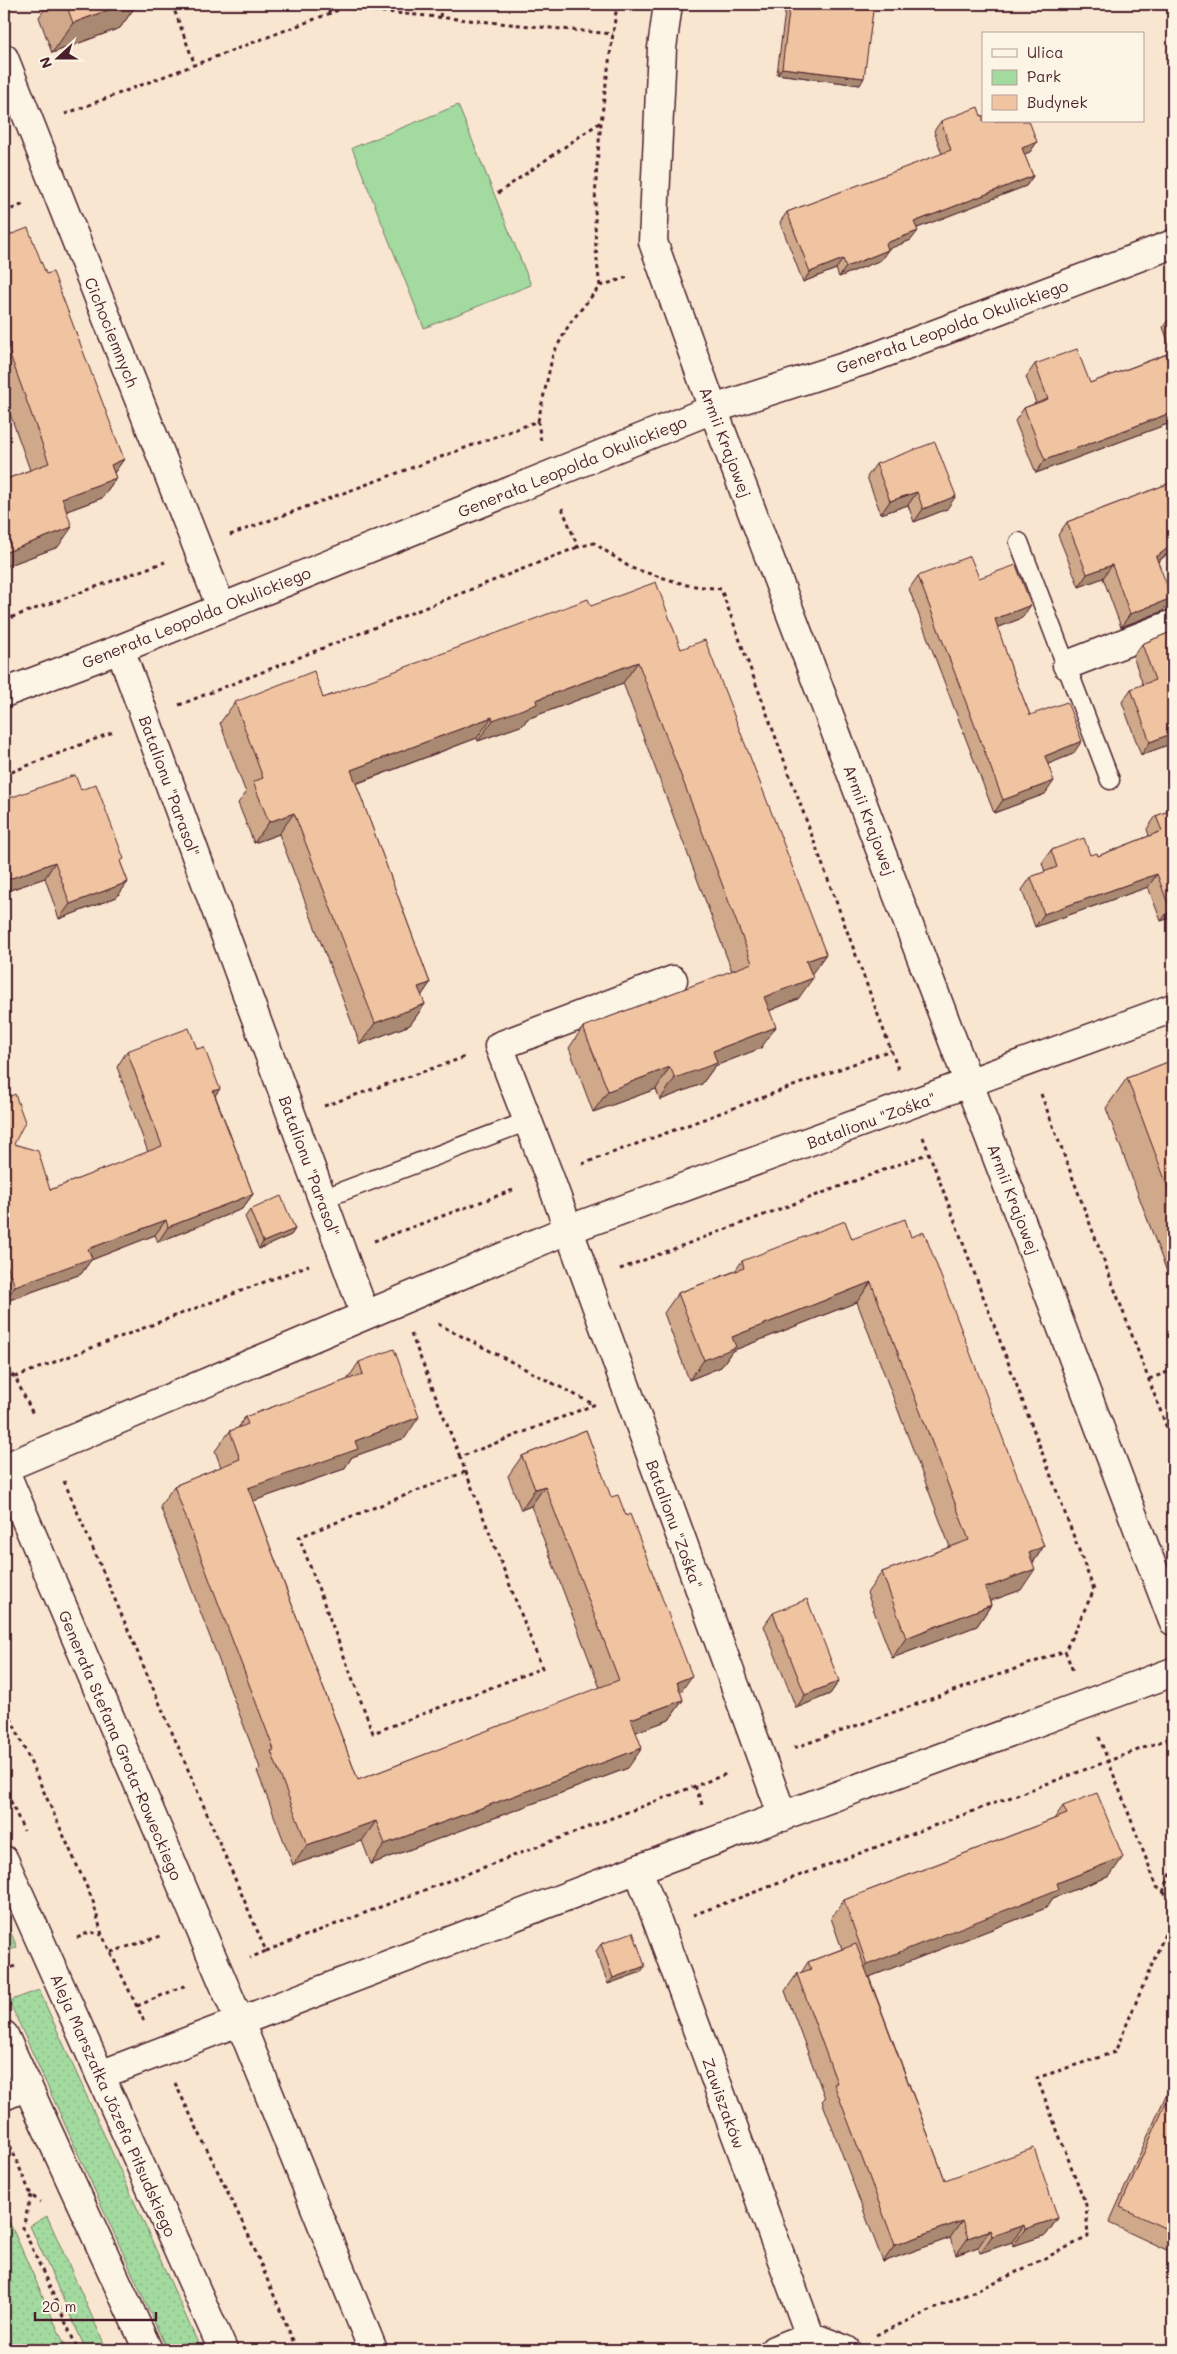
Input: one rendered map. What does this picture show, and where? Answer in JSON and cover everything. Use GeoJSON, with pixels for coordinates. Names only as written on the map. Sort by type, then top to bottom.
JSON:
{"type":"FeatureCollection","features":[{"type":"Feature","properties":{"kind":"street","name":"Armii Krajowej"},"geometry":{"type":"LineString","coordinates":[[668,4],[662,48],[653,242],[713,409],[1173,1621]]}},
{"type":"Feature","properties":{"kind":"street","name":"Cichociemnych"},"geometry":{"type":"LineString","coordinates":[[4,58],[221,607]]}},
{"type":"Feature","properties":{"kind":"street","name":"Generała Leopolda Okulickiego"},"geometry":{"type":"LineString","coordinates":[[4,692],[120,649],[713,409],[868,359],[1173,244]]}},
{"type":"Feature","properties":{"kind":"street"},"geometry":{"type":"LineString","coordinates":[[1067,665],[1173,624]]}},
{"type":"Feature","properties":{"kind":"street","name":"Batalionu \"Parasol\""},"geometry":{"type":"LineString","coordinates":[[120,649],[365,1315]]}},
{"type":"Feature","properties":{"kind":"street"},"geometry":{"type":"LineString","coordinates":[[499,1046],[672,980]]}},
{"type":"Feature","properties":{"kind":"street","name":"Batalionu \"Zośka\""},"geometry":{"type":"LineString","coordinates":[[365,1315],[403,1312],[567,1230],[1173,1008]]}},
{"type":"Feature","properties":{"kind":"street","name":"Batalionu \"Zośka\""},"geometry":{"type":"LineString","coordinates":[[499,1046],[549,1176],[567,1230],[783,1817]]}},
{"type":"Feature","properties":{"kind":"street"},"geometry":{"type":"LineString","coordinates":[[4,1468],[365,1315]]}},
{"type":"Feature","properties":{"kind":"street","name":"Generała Stefana Grota-Roweckiego"},"geometry":{"type":"LineString","coordinates":[[4,1468],[239,2020],[373,2350]]}},
{"type":"Feature","properties":{"kind":"street"},"geometry":{"type":"LineString","coordinates":[[100,2075],[239,2020],[638,1869],[1173,1672]]}},
{"type":"Feature","properties":{"kind":"street","name":"Aleja Marszałka Józefa Piłsudskiego"},"geometry":{"type":"LineString","coordinates":[[4,1860],[223,2350]]}},
{"type":"Feature","properties":{"kind":"street","name":"Zawiszaków"},"geometry":{"type":"LineString","coordinates":[[638,1869],[810,2336]]}},
{"type":"Feature","properties":{"kind":"street"},"geometry":{"type":"LineString","coordinates":[[4,2035],[15,2091],[148,2350]]}},
{"type":"Feature","properties":{"kind":"street"},"geometry":{"type":"LineString","coordinates":[[774,2350],[810,2336],[845,2350]]}},
{"type":"Feature","properties":{"kind":"lane"},"geometry":{"type":"LineString","coordinates":[[1019,542],[1110,780]]}},
{"type":"Feature","properties":{"kind":"lane"},"geometry":{"type":"LineString","coordinates":[[322,1199],[528,1121]]}},
{"type":"Feature","properties":{"kind":"path"},"geometry":{"type":"LineString","coordinates":[[172,4],[195,65]]}},
{"type":"Feature","properties":{"kind":"path"},"geometry":{"type":"LineString","coordinates":[[329,14],[330,4]]}},
{"type":"Feature","properties":{"kind":"path"},"geometry":{"type":"LineString","coordinates":[[440,17],[442,4]]}},
{"type":"Feature","properties":{"kind":"path"},"geometry":{"type":"LineString","coordinates":[[600,286],[595,252],[594,191],[617,4]]}},
{"type":"Feature","properties":{"kind":"path"},"geometry":{"type":"LineString","coordinates":[[31,127],[344,8],[613,34]]}},
{"type":"Feature","properties":{"kind":"path"},"geometry":{"type":"LineString","coordinates":[[498,193],[602,121]]}},
{"type":"Feature","properties":{"kind":"path"},"geometry":{"type":"LineString","coordinates":[[4,212],[32,200]]}},
{"type":"Feature","properties":{"kind":"path"},"geometry":{"type":"LineString","coordinates":[[542,445],[538,421],[553,354],[570,323],[600,286],[662,265]]}},
{"type":"Feature","properties":{"kind":"path"},"geometry":{"type":"LineString","coordinates":[[4,620],[172,559],[538,421]]}},
{"type":"Feature","properties":{"kind":"path"},"geometry":{"type":"LineString","coordinates":[[561,504],[578,547]]}},
{"type":"Feature","properties":{"kind":"path"},"geometry":{"type":"LineString","coordinates":[[4,775],[578,547],[594,543],[631,568],[687,585],[721,589],[890,1050],[1094,1590],[1065,1651],[791,1749]]}},
{"type":"Feature","properties":{"kind":"path"},"geometry":{"type":"LineString","coordinates":[[322,1106],[499,1046]]}},
{"type":"Feature","properties":{"kind":"path"},"geometry":{"type":"LineString","coordinates":[[15,1377],[342,1252],[890,1050]]}},
{"type":"Feature","properties":{"kind":"path"},"geometry":{"type":"LineString","coordinates":[[1040,1091],[1173,1444]]}},
{"type":"Feature","properties":{"kind":"path"},"geometry":{"type":"LineString","coordinates":[[619,1269],[930,1153]]}},
{"type":"Feature","properties":{"kind":"path"},"geometry":{"type":"LineString","coordinates":[[403,1312],[422,1316],[593,1405]]}},
{"type":"Feature","properties":{"kind":"path"},"geometry":{"type":"LineString","coordinates":[[403,1312],[542,1668],[373,1733],[299,1537],[465,1472]]}},
{"type":"Feature","properties":{"kind":"path"},"geometry":{"type":"LineString","coordinates":[[1149,1379],[1173,1370]]}},
{"type":"Feature","properties":{"kind":"path"},"geometry":{"type":"LineString","coordinates":[[4,1371],[15,1377],[50,1448],[266,1951]]}},
{"type":"Feature","properties":{"kind":"path"},"geometry":{"type":"LineString","coordinates":[[460,1457],[599,1402]]}},
{"type":"Feature","properties":{"kind":"path"},"geometry":{"type":"LineString","coordinates":[[1065,1651],[1157,1887],[1173,1900]]}},
{"type":"Feature","properties":{"kind":"path"},"geometry":{"type":"LineString","coordinates":[[4,1703],[93,1901],[102,1935],[248,2234],[297,2350]]}},
{"type":"Feature","properties":{"kind":"path"},"geometry":{"type":"LineString","coordinates":[[686,1918],[1173,1737]]}},
{"type":"Feature","properties":{"kind":"path"},"geometry":{"type":"LineString","coordinates":[[137,2006],[266,1951],[731,1772]]}},
{"type":"Feature","properties":{"kind":"path"},"geometry":{"type":"LineString","coordinates":[[695,1786],[705,1811]]}},
{"type":"Feature","properties":{"kind":"path"},"geometry":{"type":"LineString","coordinates":[[1163,1892],[1173,1869]]}},
{"type":"Feature","properties":{"kind":"path"},"geometry":{"type":"LineString","coordinates":[[845,2350],[854,2329],[877,2336],[922,2313],[1004,2278],[1088,2236],[1086,2205],[1037,2078],[1115,2052],[1173,1915]]}},
{"type":"Feature","properties":{"kind":"path"},"geometry":{"type":"LineString","coordinates":[[110,1952],[198,1925]]}},
{"type":"Feature","properties":{"kind":"path"},"geometry":{"type":"LineString","coordinates":[[4,2130],[31,2195],[23,2228],[78,2350]]}},
{"type":"Feature","properties":{"kind":"path"},"geometry":{"type":"LineString","coordinates":[[4,2150],[12,2147]]}},
{"type":"Feature","properties":{"kind":"green space"},"geometry":{"type":"Polygon","coordinates":[[[458,105],[531,285],[424,328],[352,148],[458,105]]]}},
{"type":"Feature","properties":{"kind":"green space"},"geometry":{"type":"Polygon","coordinates":[[[4,1917],[17,1947],[4,1953],[4,1917]]]}},
{"type":"Feature","properties":{"kind":"green space"},"geometry":{"type":"Polygon","coordinates":[[[39,1990],[201,2350],[167,2350],[9,2001],[39,1990]]]}},
{"type":"Feature","properties":{"kind":"green space"},"geometry":{"type":"Polygon","coordinates":[[[4,2210],[67,2350],[7,2350],[4,2344],[4,2210]]]}},
{"type":"Feature","properties":{"kind":"green space"},"geometry":{"type":"Polygon","coordinates":[[[47,2216],[107,2350],[86,2350],[30,2226],[47,2216]]]}},
{"type":"Feature","properties":{"kind":"building"},"geometry":{"type":"Polygon","coordinates":[[[66,4],[124,4],[73,23],[66,4]]]}},
{"type":"Feature","properties":{"kind":"building"},"geometry":{"type":"Polygon","coordinates":[[[790,4],[874,4],[864,78],[782,68],[790,4]]]}},
{"type":"Feature","properties":{"kind":"building"},"geometry":{"type":"Polygon","coordinates":[[[978,107],[982,116],[982,122],[1029,122],[1037,142],[1022,148],[1033,176],[914,222],[918,231],[886,243],[888,250],[846,267],[843,259],[810,272],[787,212],[951,150],[941,121],[978,107]]]}},
{"type":"Feature","properties":{"kind":"building"},"geometry":{"type":"Polygon","coordinates":[[[28,228],[46,274],[53,272],[124,459],[111,465],[116,478],[62,498],[72,527],[4,553],[4,480],[49,463],[4,338],[4,237],[28,228]]]}},
{"type":"Feature","properties":{"kind":"building"},"geometry":{"type":"Polygon","coordinates":[[[1077,349],[1090,383],[1173,352],[1173,412],[1045,460],[1024,408],[1048,399],[1035,364],[1077,349]]]}},
{"type":"Feature","properties":{"kind":"building"},"geometry":{"type":"Polygon","coordinates":[[[935,442],[956,496],[923,509],[917,492],[890,501],[876,464],[935,442]]]}},
{"type":"Feature","properties":{"kind":"building"},"geometry":{"type":"Polygon","coordinates":[[[1173,482],[1173,544],[1156,557],[1172,598],[1130,614],[1112,565],[1087,574],[1067,522],[1173,482]]]}},
{"type":"Feature","properties":{"kind":"building"},"geometry":{"type":"Polygon","coordinates":[[[970,556],[979,578],[1016,565],[1031,605],[995,619],[1013,673],[1030,715],[1067,702],[1082,741],[1045,756],[1054,781],[1003,800],[918,576],[970,556]]]}},
{"type":"Feature","properties":{"kind":"building"},"geometry":{"type":"Polygon","coordinates":[[[656,582],[681,649],[705,640],[826,954],[806,961],[813,978],[764,997],[776,1027],[713,1051],[717,1063],[675,1078],[670,1067],[608,1091],[583,1027],[752,963],[638,662],[536,700],[537,704],[493,720],[492,717],[351,770],[430,983],[418,987],[425,1004],[375,1023],[294,813],[269,822],[253,782],[263,778],[235,702],[314,671],[323,698],[588,599],[591,606],[656,582]]]}},
{"type":"Feature","properties":{"kind":"building"},"geometry":{"type":"Polygon","coordinates":[[[1173,631],[1173,733],[1150,742],[1131,689],[1155,680],[1142,644],[1173,631]]]}},
{"type":"Feature","properties":{"kind":"building"},"geometry":{"type":"Polygon","coordinates":[[[75,775],[81,790],[96,784],[124,859],[120,861],[128,882],[70,904],[55,862],[4,881],[4,800],[75,775]]]}},
{"type":"Feature","properties":{"kind":"building"},"geometry":{"type":"Polygon","coordinates":[[[1173,809],[1173,907],[1170,909],[1157,874],[1044,914],[1031,877],[1057,867],[1051,850],[1084,838],[1090,855],[1097,853],[1098,856],[1162,831],[1156,816],[1173,809]]]}},
{"type":"Feature","properties":{"kind":"building"},"geometry":{"type":"Polygon","coordinates":[[[189,1028],[197,1049],[204,1047],[220,1089],[213,1091],[253,1194],[168,1227],[166,1220],[88,1249],[92,1258],[15,1286],[4,1258],[4,1084],[9,1097],[15,1094],[25,1122],[14,1144],[38,1151],[50,1190],[162,1146],[127,1051],[189,1028]]]}},
{"type":"Feature","properties":{"kind":"building"},"geometry":{"type":"Polygon","coordinates":[[[1173,1060],[1173,1201],[1127,1078],[1173,1060]]]}},
{"type":"Feature","properties":{"kind":"building"},"geometry":{"type":"Polygon","coordinates":[[[281,1196],[295,1229],[263,1242],[250,1210],[281,1196]]]}},
{"type":"Feature","properties":{"kind":"building"},"geometry":{"type":"Polygon","coordinates":[[[905,1219],[911,1237],[924,1232],[1044,1546],[1029,1553],[1035,1569],[985,1588],[991,1605],[906,1638],[882,1572],[969,1540],[871,1282],[732,1337],[736,1347],[704,1360],[678,1293],[744,1268],[742,1261],[845,1221],[852,1239],[905,1219]]]}},
{"type":"Feature","properties":{"kind":"building"},"geometry":{"type":"Polygon","coordinates":[[[394,1349],[419,1417],[355,1441],[358,1449],[248,1488],[358,1780],[619,1680],[545,1486],[535,1489],[522,1456],[586,1430],[611,1497],[618,1495],[626,1516],[630,1514],[692,1676],[677,1682],[683,1700],[631,1719],[642,1748],[385,1844],[376,1821],[307,1845],[271,1751],[274,1750],[174,1486],[240,1459],[230,1431],[248,1424],[245,1417],[363,1374],[359,1362],[394,1349]]]}},
{"type":"Feature","properties":{"kind":"building"},"geometry":{"type":"Polygon","coordinates":[[[807,1599],[839,1681],[805,1695],[773,1613],[807,1599]]]}},
{"type":"Feature","properties":{"kind":"building"},"geometry":{"type":"Polygon","coordinates":[[[1097,1793],[1123,1857],[1057,1883],[1059,1889],[867,1965],[844,1900],[1067,1814],[1063,1806],[1097,1793]]]}},
{"type":"Feature","properties":{"kind":"building"},"geometry":{"type":"Polygon","coordinates":[[[633,1932],[645,1966],[613,1978],[601,1944],[633,1932]]]}},
{"type":"Feature","properties":{"kind":"building"},"geometry":{"type":"Polygon","coordinates":[[[856,1944],[945,2180],[1034,2148],[1058,2218],[1025,2229],[1024,2225],[992,2236],[990,2230],[968,2238],[962,2221],[895,2245],[834,2084],[837,2083],[797,1974],[811,1969],[808,1962],[856,1944]]]}},
{"type":"Feature","properties":{"kind":"building"},"geometry":{"type":"Polygon","coordinates":[[[1173,2087],[1173,2232],[1120,2207],[1173,2087]]]}}]}
